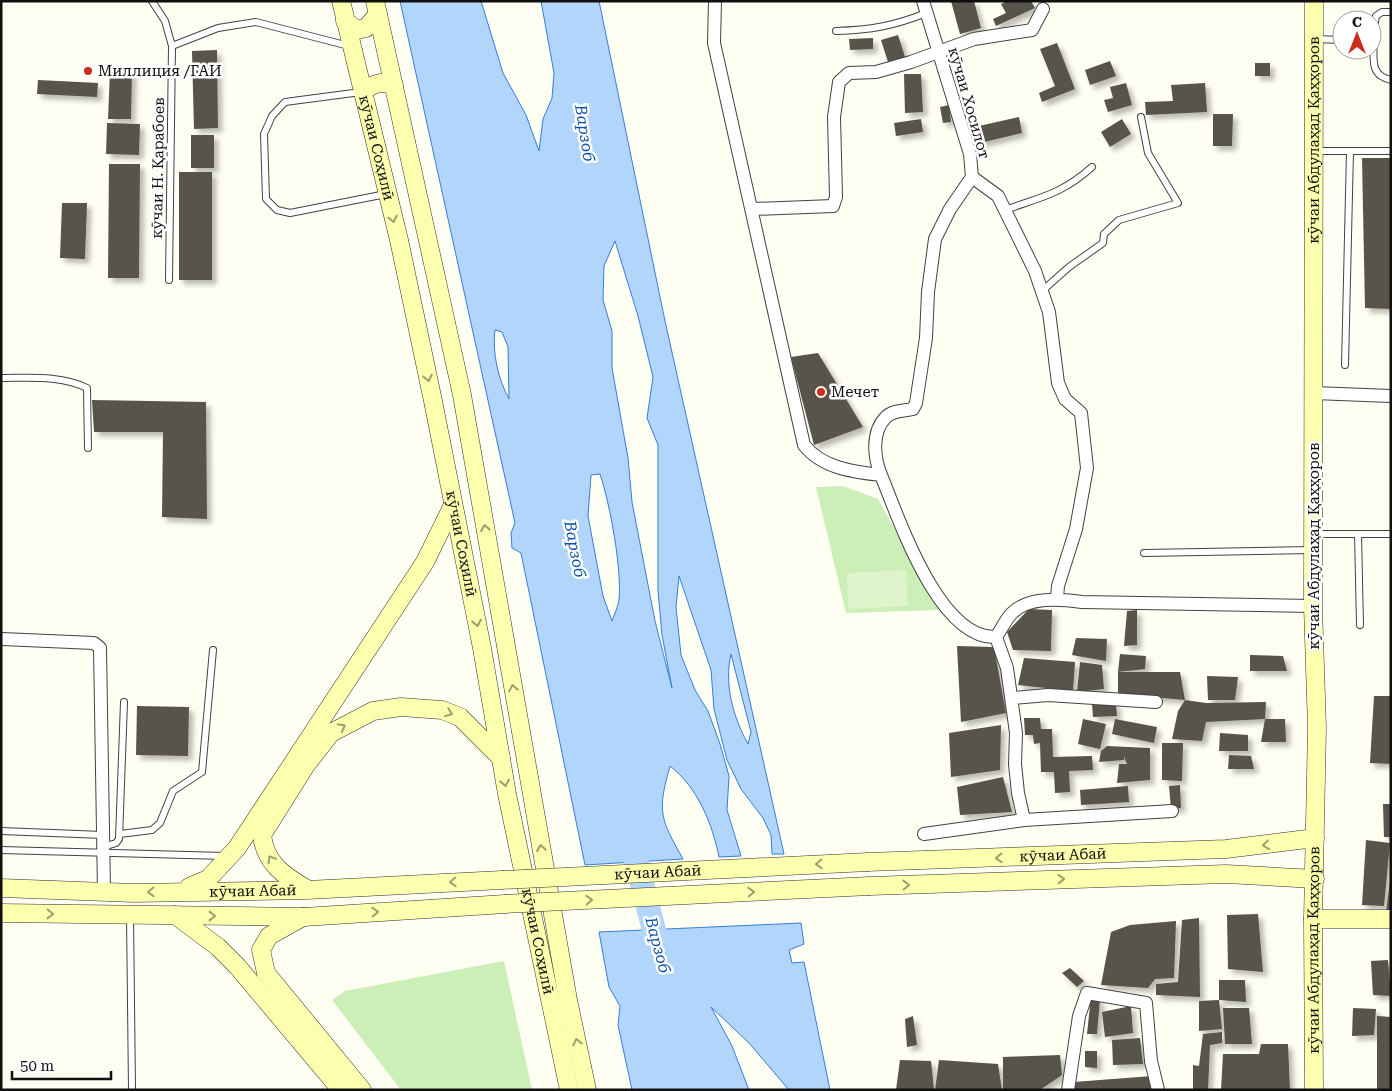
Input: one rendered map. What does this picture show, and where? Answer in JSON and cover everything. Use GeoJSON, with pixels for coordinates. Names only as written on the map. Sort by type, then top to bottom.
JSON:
{"type":"FeatureCollection","features":[{"type":"Feature","properties":{"kind":"main road","name":"кӯчаи Соҳилӣ"},"geometry":{"type":"LineString","coordinates":[[341,1],[387,194],[453,505],[482,648],[501,758],[569,1090]]}},
{"type":"Feature","properties":{"kind":"main road","name":"кӯчаи Абдулаҳад Қаҳҳоров"},"geometry":{"type":"LineString","coordinates":[[1314,1],[1313,606],[1317,728],[1313,919],[1314,1090]]}},
{"type":"Feature","properties":{"kind":"main road"},"geometry":{"type":"LineString","coordinates":[[345,21],[357,30],[366,28],[376,8]]}},
{"type":"Feature","properties":{"kind":"main road"},"geometry":{"type":"LineString","coordinates":[[376,8],[462,395],[566,990],[588,1090]]}},
{"type":"Feature","properties":{"kind":"main road"},"geometry":{"type":"LineString","coordinates":[[362,92],[372,84],[383,82],[394,85]]}},
{"type":"Feature","properties":{"kind":"main road"},"geometry":{"type":"LineString","coordinates":[[180,891],[208,879],[229,856],[425,562],[453,505]]}},
{"type":"Feature","properties":{"kind":"main road"},"geometry":{"type":"LineString","coordinates":[[308,890],[284,876],[270,861],[263,844],[262,835],[306,766],[331,733],[373,712],[401,707],[442,710],[460,717],[501,758]]}},
{"type":"Feature","properties":{"kind":"main road","name":"кӯчаи Абаӣ"},"geometry":{"type":"LineString","coordinates":[[1,888],[104,892],[308,890],[868,862],[1226,848],[1315,838]]}},
{"type":"Feature","properties":{"kind":"main road","name":"кӯчаи Абаӣ"},"geometry":{"type":"LineString","coordinates":[[1,913],[304,917],[505,904],[870,886],[1226,874],[1315,879]]}},
{"type":"Feature","properties":{"kind":"main road"},"geometry":{"type":"LineString","coordinates":[[175,915],[218,947],[237,966],[341,1090]]}},
{"type":"Feature","properties":{"kind":"main road"},"geometry":{"type":"LineString","coordinates":[[304,917],[269,936],[261,950],[266,973],[362,1090]]}},
{"type":"Feature","properties":{"kind":"main road"},"geometry":{"type":"LineString","coordinates":[[1313,919],[1391,919]]}},
{"type":"Feature","properties":{"kind":"street"},"geometry":{"type":"LineString","coordinates":[[716,1],[713,26],[714,42],[804,445],[812,455],[851,472],[881,475]]}},
{"type":"Feature","properties":{"kind":"street","name":"кӯчаи Хосилот"},"geometry":{"type":"LineString","coordinates":[[924,7],[970,154],[972,176],[998,196],[1035,271],[1049,312],[1058,383],[1065,399],[1081,413],[1087,468],[1076,529],[1058,586],[1057,598]]}},
{"type":"Feature","properties":{"kind":"street"},"geometry":{"type":"LineString","coordinates":[[752,209],[833,206],[836,197],[834,117],[839,82],[849,73],[876,72],[974,39],[1032,30],[1043,9]]}},
{"type":"Feature","properties":{"kind":"street"},"geometry":{"type":"LineString","coordinates":[[972,176],[950,209],[935,239],[930,271],[926,338],[916,404],[913,408],[899,411],[886,417],[876,438],[876,461],[909,542],[942,604],[968,629],[979,636],[996,638]]}},
{"type":"Feature","properties":{"kind":"street"},"geometry":{"type":"LineString","coordinates":[[1314,393],[1391,396]]}},
{"type":"Feature","properties":{"kind":"street"},"geometry":{"type":"LineString","coordinates":[[996,638],[1012,614],[1030,603],[1057,598],[1082,602],[1313,606]]}},
{"type":"Feature","properties":{"kind":"street"},"geometry":{"type":"LineString","coordinates":[[2,638],[94,643],[100,648],[104,892]]}},
{"type":"Feature","properties":{"kind":"street"},"geometry":{"type":"LineString","coordinates":[[996,638],[1007,668],[1012,698],[1016,733],[1015,764],[1018,793],[1024,820]]}},
{"type":"Feature","properties":{"kind":"street"},"geometry":{"type":"LineString","coordinates":[[1012,698],[1048,694],[1156,702]]}},
{"type":"Feature","properties":{"kind":"street"},"geometry":{"type":"LineString","coordinates":[[924,834],[1024,820],[1172,811]]}},
{"type":"Feature","properties":{"kind":"street"},"geometry":{"type":"LineString","coordinates":[[1068,1090],[1079,1016],[1087,993],[1146,1002],[1151,1061],[1158,1090]]}},
{"type":"Feature","properties":{"kind":"lane","name":"кӯчаи Н. Қарабоев"},"geometry":{"type":"LineString","coordinates":[[152,1],[165,21],[172,46],[169,280]]}},
{"type":"Feature","properties":{"kind":"lane"},"geometry":{"type":"LineString","coordinates":[[836,31],[875,30],[904,22],[924,7]]}},
{"type":"Feature","properties":{"kind":"lane"},"geometry":{"type":"LineString","coordinates":[[172,46],[218,28],[256,22],[351,46]]}},
{"type":"Feature","properties":{"kind":"lane"},"geometry":{"type":"LineString","coordinates":[[1314,39],[1332,40]]}},
{"type":"Feature","properties":{"kind":"lane"},"geometry":{"type":"LineString","coordinates":[[1374,60],[1375,68],[1382,77],[1391,80]]}},
{"type":"Feature","properties":{"kind":"lane"},"geometry":{"type":"LineString","coordinates":[[362,92],[285,102],[272,116],[264,134],[266,198],[277,210],[290,213],[387,194]]}},
{"type":"Feature","properties":{"kind":"lane"},"geometry":{"type":"LineString","coordinates":[[1042,291],[1069,267],[1103,243],[1104,234],[1118,220],[1178,202],[1148,153],[1141,118]]}},
{"type":"Feature","properties":{"kind":"lane"},"geometry":{"type":"LineString","coordinates":[[1314,151],[1391,152]]}},
{"type":"Feature","properties":{"kind":"lane"},"geometry":{"type":"LineString","coordinates":[[1345,365],[1350,151]]}},
{"type":"Feature","properties":{"kind":"lane"},"geometry":{"type":"LineString","coordinates":[[1005,210],[1047,197],[1074,184],[1092,168]]}},
{"type":"Feature","properties":{"kind":"lane"},"geometry":{"type":"LineString","coordinates":[[1,378],[55,378],[77,383],[87,388],[88,448]]}},
{"type":"Feature","properties":{"kind":"lane"},"geometry":{"type":"LineString","coordinates":[[1358,534],[1360,625]]}},
{"type":"Feature","properties":{"kind":"lane"},"geometry":{"type":"LineString","coordinates":[[1144,553],[1314,542],[1358,534],[1391,534]]}},
{"type":"Feature","properties":{"kind":"lane"},"geometry":{"type":"LineString","coordinates":[[120,834],[152,830],[160,823],[173,791],[202,772],[213,650]]}},
{"type":"Feature","properties":{"kind":"lane"},"geometry":{"type":"LineString","coordinates":[[1,850],[116,844],[120,834],[124,702]]}},
{"type":"Feature","properties":{"kind":"lane"},"geometry":{"type":"LineString","coordinates":[[1,831],[103,845],[229,856]]}},
{"type":"Feature","properties":{"kind":"lane"},"geometry":{"type":"LineString","coordinates":[[130,914],[132,1090]]}},
{"type":"Feature","properties":{"kind":"green space"},"geometry":{"type":"Polygon","coordinates":[[[843,486],[878,499],[939,610],[846,613],[816,487],[843,486]]]}},
{"type":"Feature","properties":{"kind":"green space"},"geometry":{"type":"Polygon","coordinates":[[[906,570],[908,606],[848,609],[847,573],[906,570]]]}},
{"type":"Feature","properties":{"kind":"green space"},"geometry":{"type":"Polygon","coordinates":[[[504,961],[532,1090],[401,1090],[332,1000],[345,991],[504,961]]]}},
{"type":"Feature","properties":{"kind":"water"},"geometry":{"type":"Polygon","coordinates":[[[400,1],[481,1],[503,73],[526,115],[539,151],[543,119],[552,98],[554,73],[541,1],[599,1],[665,321],[784,854],[772,854],[771,835],[763,818],[741,789],[727,760],[714,709],[711,670],[679,576],[676,607],[681,655],[695,690],[708,711],[720,744],[729,776],[727,810],[741,856],[719,857],[708,819],[696,795],[670,766],[663,794],[663,814],[669,834],[683,859],[585,865],[521,553],[512,548],[511,533],[515,523],[400,1]],[[615,241],[604,266],[603,300],[612,331],[612,368],[628,458],[632,502],[655,621],[672,688],[662,635],[658,591],[658,445],[647,418],[653,377],[638,316],[615,241]],[[495,330],[497,365],[509,399],[508,347],[502,332],[495,330]],[[600,474],[591,475],[588,516],[603,596],[612,621],[619,600],[617,554],[600,474]],[[731,654],[729,665],[731,700],[738,723],[748,744],[751,732],[731,654]]]}},
{"type":"Feature","properties":{"kind":"water"},"geometry":{"type":"Polygon","coordinates":[[[801,923],[804,944],[789,950],[792,963],[804,962],[830,1090],[789,1090],[749,1043],[711,1007],[732,1046],[749,1090],[632,1090],[618,1025],[620,1006],[609,987],[599,932],[801,923]]]}},
{"type":"Feature","properties":{"kind":"building"},"geometry":{"type":"Polygon","coordinates":[[[951,1],[974,1],[981,28],[960,34],[951,1]]]}},
{"type":"Feature","properties":{"kind":"building"},"geometry":{"type":"Polygon","coordinates":[[[1007,1],[1031,1],[1035,8],[996,26],[993,19],[1006,13],[1001,4],[1007,1]]]}},
{"type":"Feature","properties":{"kind":"building"},"geometry":{"type":"Polygon","coordinates":[[[898,35],[906,60],[889,65],[881,40],[898,35]]]}},
{"type":"Feature","properties":{"kind":"building"},"geometry":{"type":"Polygon","coordinates":[[[873,38],[873,49],[850,50],[849,39],[873,38]]]}},
{"type":"Feature","properties":{"kind":"building"},"geometry":{"type":"Polygon","coordinates":[[[1057,43],[1075,89],[1042,102],[1039,93],[1055,86],[1040,49],[1057,43]]]}},
{"type":"Feature","properties":{"kind":"building"},"geometry":{"type":"Polygon","coordinates":[[[217,50],[218,128],[194,129],[192,51],[217,50]]]}},
{"type":"Feature","properties":{"kind":"building"},"geometry":{"type":"Polygon","coordinates":[[[1110,61],[1116,76],[1090,85],[1085,70],[1110,61]]]}},
{"type":"Feature","properties":{"kind":"building"},"geometry":{"type":"Polygon","coordinates":[[[1255,63],[1270,63],[1270,76],[1255,76],[1255,63]]]}},
{"type":"Feature","properties":{"kind":"building"},"geometry":{"type":"Polygon","coordinates":[[[110,71],[132,71],[131,119],[108,119],[110,71]]]}},
{"type":"Feature","properties":{"kind":"building"},"geometry":{"type":"Polygon","coordinates":[[[904,74],[921,74],[923,112],[905,113],[904,74]]]}},
{"type":"Feature","properties":{"kind":"building"},"geometry":{"type":"Polygon","coordinates":[[[38,80],[98,83],[97,97],[37,94],[38,80]]]}},
{"type":"Feature","properties":{"kind":"building"},"geometry":{"type":"Polygon","coordinates":[[[1126,83],[1132,105],[1108,112],[1104,100],[1113,98],[1110,87],[1126,83]]]}},
{"type":"Feature","properties":{"kind":"building"},"geometry":{"type":"Polygon","coordinates":[[[1205,83],[1207,112],[1146,115],[1145,102],[1173,101],[1171,85],[1205,83]]]}},
{"type":"Feature","properties":{"kind":"building"},"geometry":{"type":"Polygon","coordinates":[[[949,105],[951,122],[943,123],[940,107],[949,105]]]}},
{"type":"Feature","properties":{"kind":"building"},"geometry":{"type":"Polygon","coordinates":[[[1213,114],[1233,114],[1232,146],[1213,146],[1213,114]]]}},
{"type":"Feature","properties":{"kind":"building"},"geometry":{"type":"Polygon","coordinates":[[[1019,117],[1022,133],[980,143],[970,128],[1019,117]]]}},
{"type":"Feature","properties":{"kind":"building"},"geometry":{"type":"Polygon","coordinates":[[[921,119],[923,132],[896,136],[894,123],[921,119]]]}},
{"type":"Feature","properties":{"kind":"building"},"geometry":{"type":"Polygon","coordinates":[[[1122,119],[1131,134],[1110,147],[1101,132],[1122,119]]]}},
{"type":"Feature","properties":{"kind":"building"},"geometry":{"type":"Polygon","coordinates":[[[107,123],[140,124],[139,155],[106,154],[107,123]]]}},
{"type":"Feature","properties":{"kind":"building"},"geometry":{"type":"Polygon","coordinates":[[[191,135],[214,135],[214,168],[191,168],[191,135]]]}},
{"type":"Feature","properties":{"kind":"building"},"geometry":{"type":"Polygon","coordinates":[[[1362,158],[1391,158],[1391,309],[1365,308],[1362,158]]]}},
{"type":"Feature","properties":{"kind":"building"},"geometry":{"type":"Polygon","coordinates":[[[109,164],[140,164],[139,278],[108,278],[109,164]]]}},
{"type":"Feature","properties":{"kind":"building"},"geometry":{"type":"Polygon","coordinates":[[[179,172],[212,172],[212,280],[179,280],[179,172]]]}},
{"type":"Feature","properties":{"kind":"building"},"geometry":{"type":"Polygon","coordinates":[[[62,203],[87,203],[85,259],[60,258],[62,203]]]}},
{"type":"Feature","properties":{"kind":"building","name":"Мечет"},"geometry":{"type":"Polygon","coordinates":[[[818,353],[863,427],[814,445],[791,357],[818,353]]]}},
{"type":"Feature","properties":{"kind":"building"},"geometry":{"type":"Polygon","coordinates":[[[92,400],[206,402],[207,519],[162,517],[163,432],[94,432],[92,400]]]}},
{"type":"Feature","properties":{"kind":"building"},"geometry":{"type":"Polygon","coordinates":[[[1029,609],[1052,610],[1051,651],[1013,650],[1007,632],[1029,609]]]}},
{"type":"Feature","properties":{"kind":"building"},"geometry":{"type":"Polygon","coordinates":[[[1137,610],[1137,645],[1124,646],[1127,611],[1137,610]]]}},
{"type":"Feature","properties":{"kind":"building"},"geometry":{"type":"Polygon","coordinates":[[[1076,638],[1107,639],[1106,661],[1072,655],[1076,638]]]}},
{"type":"Feature","properties":{"kind":"building"},"geometry":{"type":"Polygon","coordinates":[[[957,646],[994,647],[1006,713],[961,722],[957,646]]]}},
{"type":"Feature","properties":{"kind":"building"},"geometry":{"type":"Polygon","coordinates":[[[1120,654],[1146,656],[1145,669],[1118,672],[1120,654]]]}},
{"type":"Feature","properties":{"kind":"building"},"geometry":{"type":"Polygon","coordinates":[[[1250,655],[1283,656],[1287,671],[1250,671],[1250,655]]]}},
{"type":"Feature","properties":{"kind":"building"},"geometry":{"type":"Polygon","coordinates":[[[1024,658],[1075,662],[1073,691],[1018,685],[1024,658]]]}},
{"type":"Feature","properties":{"kind":"building"},"geometry":{"type":"Polygon","coordinates":[[[1080,662],[1102,665],[1104,689],[1077,692],[1080,662]]]}},
{"type":"Feature","properties":{"kind":"building"},"geometry":{"type":"Polygon","coordinates":[[[1118,672],[1180,672],[1185,700],[1118,694],[1118,672]]]}},
{"type":"Feature","properties":{"kind":"building"},"geometry":{"type":"Polygon","coordinates":[[[1207,676],[1238,677],[1235,700],[1208,700],[1207,676]]]}},
{"type":"Feature","properties":{"kind":"building"},"geometry":{"type":"Polygon","coordinates":[[[1374,696],[1391,696],[1391,764],[1370,763],[1374,696]]]}},
{"type":"Feature","properties":{"kind":"building"},"geometry":{"type":"Polygon","coordinates":[[[1185,700],[1206,703],[1266,702],[1265,719],[1206,722],[1202,741],[1172,739],[1178,711],[1185,700]]]}},
{"type":"Feature","properties":{"kind":"building"},"geometry":{"type":"Polygon","coordinates":[[[1116,703],[1117,716],[1093,717],[1092,704],[1116,703]]]}},
{"type":"Feature","properties":{"kind":"building"},"geometry":{"type":"Polygon","coordinates":[[[137,706],[189,707],[188,756],[136,755],[137,706]]]}},
{"type":"Feature","properties":{"kind":"building"},"geometry":{"type":"Polygon","coordinates":[[[1024,718],[1040,718],[1041,729],[1052,729],[1053,757],[1092,756],[1093,770],[1069,771],[1070,792],[1055,793],[1054,772],[1041,772],[1040,743],[1034,744],[1033,735],[1025,735],[1024,718]]]}},
{"type":"Feature","properties":{"kind":"building"},"geometry":{"type":"Polygon","coordinates":[[[1083,719],[1106,724],[1100,749],[1078,744],[1083,719]]]}},
{"type":"Feature","properties":{"kind":"building"},"geometry":{"type":"Polygon","coordinates":[[[1115,719],[1157,727],[1154,743],[1112,734],[1115,719]]]}},
{"type":"Feature","properties":{"kind":"building"},"geometry":{"type":"Polygon","coordinates":[[[1265,719],[1285,719],[1286,742],[1261,742],[1265,719]]]}},
{"type":"Feature","properties":{"kind":"building"},"geometry":{"type":"Polygon","coordinates":[[[1001,725],[1000,770],[951,777],[949,733],[1001,725]]]}},
{"type":"Feature","properties":{"kind":"building"},"geometry":{"type":"Polygon","coordinates":[[[1220,733],[1248,735],[1248,751],[1219,751],[1220,733]]]}},
{"type":"Feature","properties":{"kind":"building"},"geometry":{"type":"Polygon","coordinates":[[[1162,743],[1183,743],[1182,781],[1162,780],[1162,743]]]}},
{"type":"Feature","properties":{"kind":"building"},"geometry":{"type":"Polygon","coordinates":[[[1107,746],[1150,748],[1150,780],[1117,783],[1119,764],[1127,764],[1124,757],[1124,760],[1099,762],[1101,751],[1107,746]]]}},
{"type":"Feature","properties":{"kind":"building"},"geometry":{"type":"Polygon","coordinates":[[[1229,755],[1251,756],[1254,769],[1228,769],[1229,755]]]}},
{"type":"Feature","properties":{"kind":"building"},"geometry":{"type":"Polygon","coordinates":[[[1003,777],[1012,812],[960,815],[957,787],[1003,777]]]}},
{"type":"Feature","properties":{"kind":"building"},"geometry":{"type":"Polygon","coordinates":[[[1180,785],[1181,808],[1171,809],[1169,786],[1180,785]]]}},
{"type":"Feature","properties":{"kind":"building"},"geometry":{"type":"Polygon","coordinates":[[[1128,786],[1129,802],[1081,805],[1080,790],[1128,786]]]}},
{"type":"Feature","properties":{"kind":"building"},"geometry":{"type":"Polygon","coordinates":[[[1383,804],[1391,804],[1391,837],[1384,837],[1383,804]]]}},
{"type":"Feature","properties":{"kind":"building"},"geometry":{"type":"Polygon","coordinates":[[[1366,840],[1390,843],[1384,906],[1362,905],[1366,840]]]}},
{"type":"Feature","properties":{"kind":"building"},"geometry":{"type":"Polygon","coordinates":[[[1390,881],[1391,913],[1386,912],[1390,881]]]}},
{"type":"Feature","properties":{"kind":"building"},"geometry":{"type":"Polygon","coordinates":[[[1258,914],[1263,972],[1228,969],[1227,915],[1258,914]]]}},
{"type":"Feature","properties":{"kind":"building"},"geometry":{"type":"Polygon","coordinates":[[[1199,918],[1200,997],[1156,995],[1156,984],[1178,982],[1182,920],[1199,918]]]}},
{"type":"Feature","properties":{"kind":"building"},"geometry":{"type":"Polygon","coordinates":[[[1176,921],[1174,978],[1155,979],[1148,988],[1101,985],[1111,932],[1130,925],[1176,921]]]}},
{"type":"Feature","properties":{"kind":"building"},"geometry":{"type":"Polygon","coordinates":[[[1388,960],[1391,996],[1373,995],[1371,961],[1388,960]]]}},
{"type":"Feature","properties":{"kind":"building"},"geometry":{"type":"Polygon","coordinates":[[[1070,968],[1084,981],[1077,987],[1062,973],[1070,968]]]}},
{"type":"Feature","properties":{"kind":"building"},"geometry":{"type":"Polygon","coordinates":[[[1219,980],[1245,980],[1246,1002],[1219,1000],[1219,980]]]}},
{"type":"Feature","properties":{"kind":"building"},"geometry":{"type":"Polygon","coordinates":[[[1091,996],[1100,1000],[1097,1034],[1087,1034],[1091,996]]]}},
{"type":"Feature","properties":{"kind":"building"},"geometry":{"type":"Polygon","coordinates":[[[1219,1000],[1222,1029],[1199,1031],[1199,1001],[1219,1000]]]}},
{"type":"Feature","properties":{"kind":"building"},"geometry":{"type":"Polygon","coordinates":[[[1131,1006],[1133,1033],[1105,1037],[1102,1012],[1131,1006]]]}},
{"type":"Feature","properties":{"kind":"building"},"geometry":{"type":"Polygon","coordinates":[[[1223,1008],[1249,1008],[1252,1044],[1225,1044],[1223,1008]]]}},
{"type":"Feature","properties":{"kind":"building"},"geometry":{"type":"Polygon","coordinates":[[[1353,1008],[1376,1009],[1374,1035],[1352,1036],[1353,1008]]]}},
{"type":"Feature","properties":{"kind":"building"},"geometry":{"type":"Polygon","coordinates":[[[913,1016],[917,1045],[907,1047],[905,1019],[913,1016]]]}},
{"type":"Feature","properties":{"kind":"building"},"geometry":{"type":"Polygon","coordinates":[[[1377,1016],[1391,1017],[1391,1090],[1377,1090],[1377,1016]]]}},
{"type":"Feature","properties":{"kind":"building"},"geometry":{"type":"Polygon","coordinates":[[[1222,1032],[1222,1043],[1210,1045],[1208,1090],[1193,1090],[1193,1065],[1199,1066],[1203,1034],[1222,1032]]]}},
{"type":"Feature","properties":{"kind":"building"},"geometry":{"type":"Polygon","coordinates":[[[1140,1038],[1143,1064],[1113,1065],[1112,1040],[1140,1038]]]}},
{"type":"Feature","properties":{"kind":"building"},"geometry":{"type":"Polygon","coordinates":[[[1261,1044],[1288,1044],[1290,1090],[1221,1090],[1223,1054],[1259,1054],[1261,1044]]]}},
{"type":"Feature","properties":{"kind":"building"},"geometry":{"type":"Polygon","coordinates":[[[1085,1051],[1097,1051],[1097,1068],[1085,1067],[1085,1051]]]}},
{"type":"Feature","properties":{"kind":"building"},"geometry":{"type":"Polygon","coordinates":[[[1060,1055],[1062,1075],[1040,1090],[1003,1090],[1003,1057],[1060,1055]]]}},
{"type":"Feature","properties":{"kind":"building"},"geometry":{"type":"Polygon","coordinates":[[[900,1060],[931,1061],[934,1090],[896,1090],[900,1060]]]}},
{"type":"Feature","properties":{"kind":"building"},"geometry":{"type":"Polygon","coordinates":[[[939,1060],[998,1064],[1002,1090],[935,1090],[939,1060]]]}},
{"type":"Feature","properties":{"kind":"building"},"geometry":{"type":"Polygon","coordinates":[[[1152,1076],[1154,1090],[1074,1090],[1074,1082],[1152,1076]]]}},
{"type":"Feature","properties":{"kind":"waterway","name":"Варзоб"},"geometry":{"type":"LineString","coordinates":[[629,832],[662,962]]}},
{"type":"Feature","properties":{"kind":"place","name":"Миллиция /ГАИ"},"geometry":{"type":"Point","coordinates":[88,71]}},
{"type":"Feature","properties":{"kind":"place","name":"Мечет"},"geometry":{"type":"Point","coordinates":[821,392]}}]}
